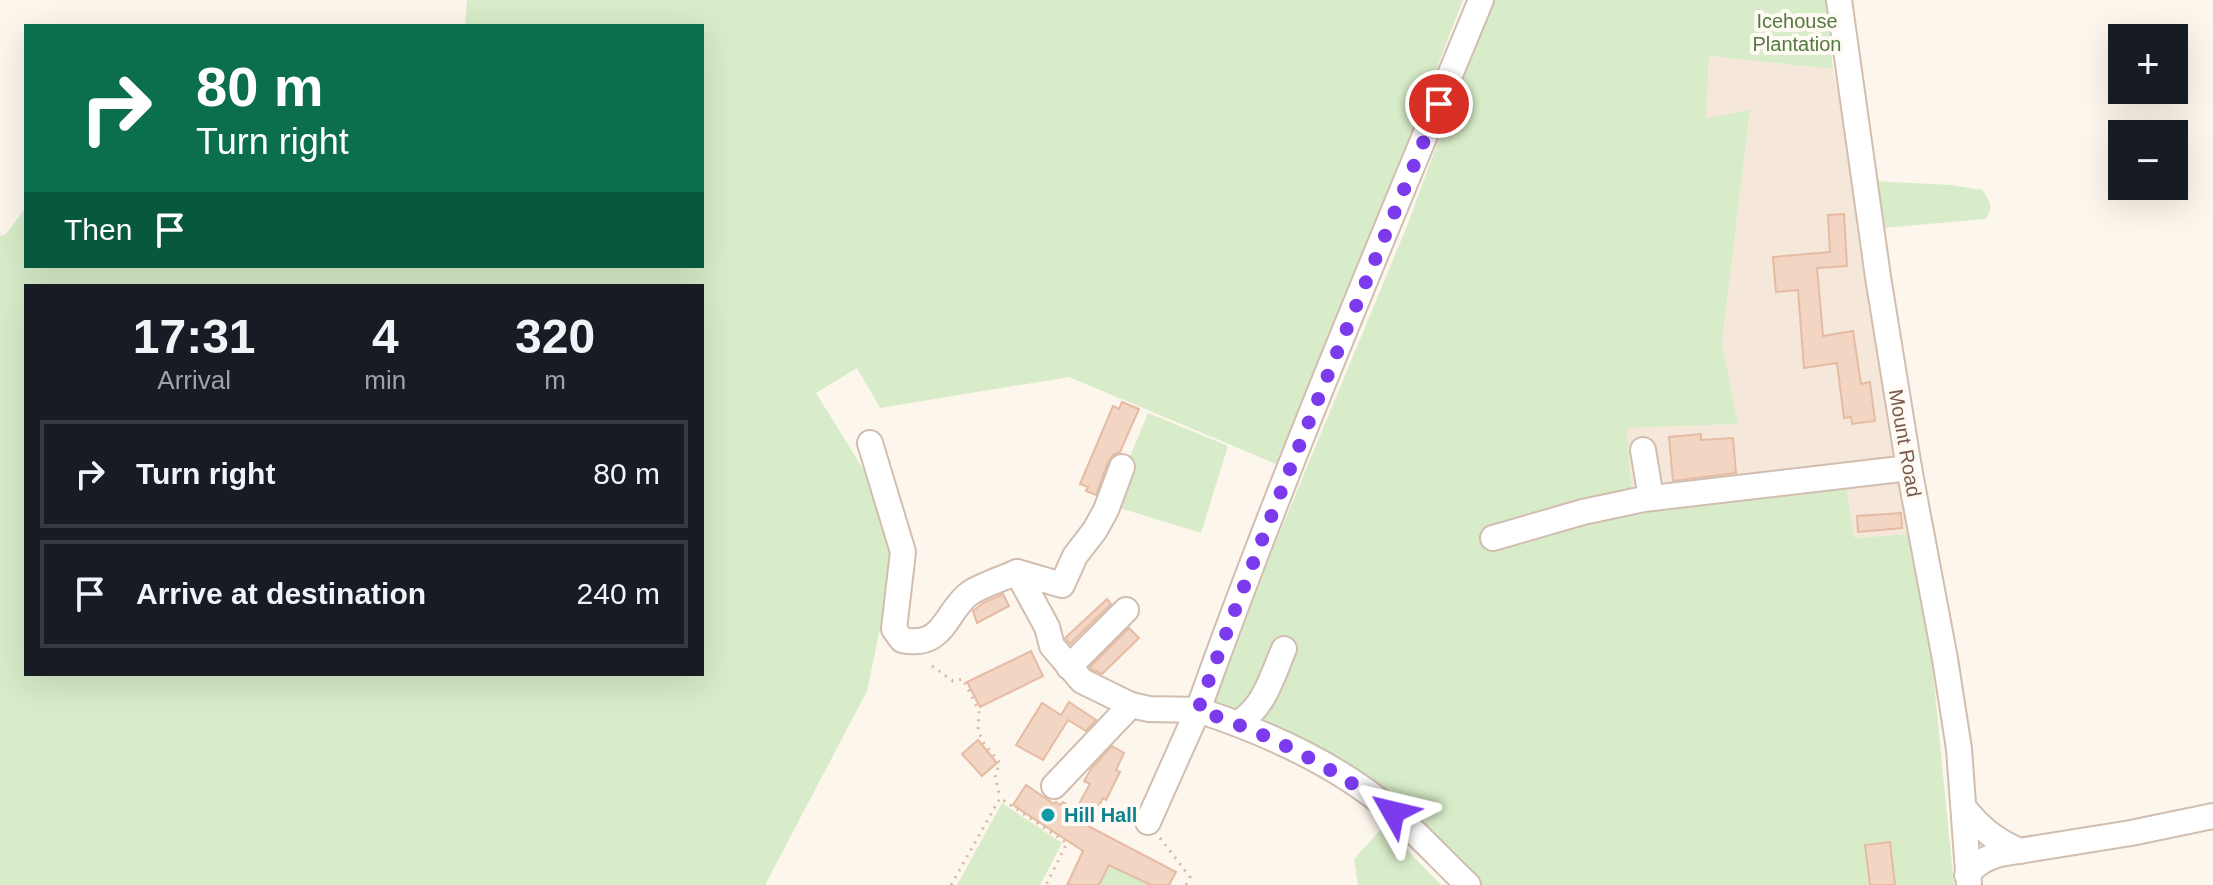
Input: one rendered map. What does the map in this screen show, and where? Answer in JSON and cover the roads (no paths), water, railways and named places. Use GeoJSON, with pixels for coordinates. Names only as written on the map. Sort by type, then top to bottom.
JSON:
{"type":"FeatureCollection","features":[{"type":"Feature","properties":{"kind":"street"},"geometry":{"type":"LineString","coordinates":[[1148,822],[1198,710],[1303,436],[1481,0]]}},
{"type":"Feature","properties":{"kind":"street","name":"Mount Road"},"geometry":{"type":"LineString","coordinates":[[1839,0],[1870,229],[1959,749],[1968,880]]}},
{"type":"Feature","properties":{"kind":"street"},"geometry":{"type":"LineString","coordinates":[[870,443],[903,552],[894,629],[902,640],[912,642],[940,633],[957,606],[970,593],[1017,572],[1062,585],[1075,556],[1106,510],[1122,467]]}},
{"type":"Feature","properties":{"kind":"street"},"geometry":{"type":"LineString","coordinates":[[1643,450],[1651,498]]}},
{"type":"Feature","properties":{"kind":"street"},"geometry":{"type":"LineString","coordinates":[[1493,538],[1583,512],[1651,498],[1909,468]]}},
{"type":"Feature","properties":{"kind":"street"},"geometry":{"type":"LineString","coordinates":[[1017,572],[1047,627],[1052,646],[1082,681],[1131,705],[1149,709],[1198,710],[1238,723],[1303,752],[1350,780],[1393,812],[1468,885]]}},
{"type":"Feature","properties":{"kind":"street"},"geometry":{"type":"LineString","coordinates":[[1069,667],[1126,610]]}},
{"type":"Feature","properties":{"kind":"street"},"geometry":{"type":"LineString","coordinates":[[1238,723],[1260,705],[1284,649]]}},
{"type":"Feature","properties":{"kind":"street"},"geometry":{"type":"LineString","coordinates":[[1054,786],[1131,705]]}},
{"type":"Feature","properties":{"kind":"street"},"geometry":{"type":"LineString","coordinates":[[1964,808],[2001,843],[2020,851]]}},
{"type":"Feature","properties":{"kind":"street"},"geometry":{"type":"LineString","coordinates":[[1968,880],[1974,866],[1988,857],[2213,816]]}},
{"type":"Feature","properties":{"kind":"place","name":"Hill Hall"},"geometry":{"type":"Point","coordinates":[1048,815]}},
{"type":"Feature","properties":{"kind":"park label","name":"Icehouse Plantation"},"geometry":{"type":"Point","coordinates":[1797,32]}}]}
